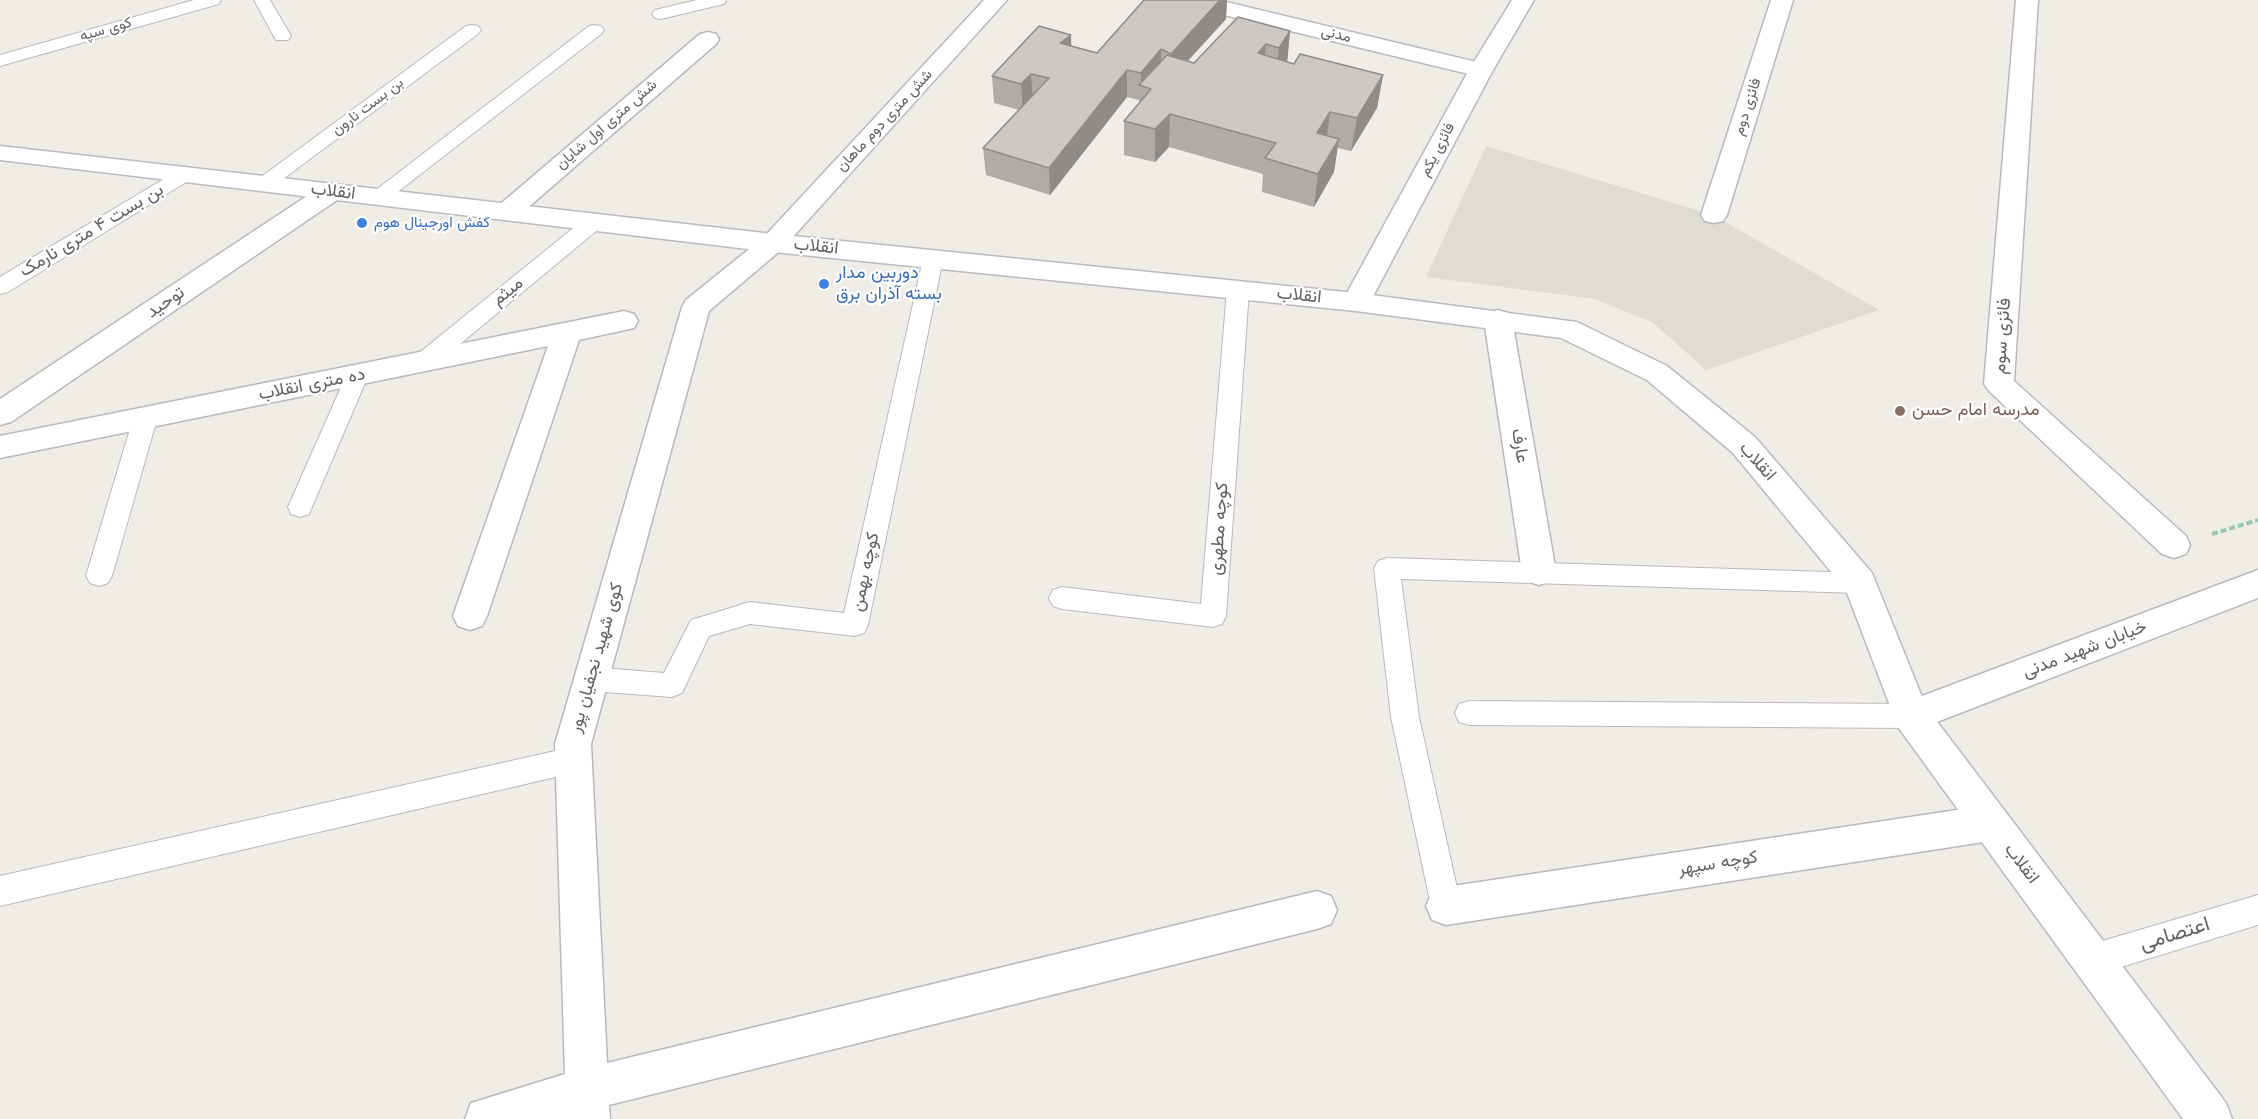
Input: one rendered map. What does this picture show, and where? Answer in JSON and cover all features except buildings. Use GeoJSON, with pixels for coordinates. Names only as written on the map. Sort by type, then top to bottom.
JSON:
{"type":"FeatureCollection","features":[{"type":"Feature","properties":{"kind":"street","name":"شش متری دوم ماهان"},"geometry":{"type":"LineString","coordinates":[[773,243],[996,0]]}},
{"type":"Feature","properties":{"kind":"street","name":"مدنی"},"geometry":{"type":"LineString","coordinates":[[1191,0],[1480,70]]}},
{"type":"Feature","properties":{"kind":"street","name":"فائزی یکم"},"geometry":{"type":"LineString","coordinates":[[1356,302],[1480,70],[1523,0]]}},
{"type":"Feature","properties":{"kind":"street","name":"فائزی دوم"},"geometry":{"type":"LineString","coordinates":[[1713,215],[1782,0]]}},
{"type":"Feature","properties":{"kind":"street","name":"فائزی سوم"},"geometry":{"type":"LineString","coordinates":[[2027,0],[1999,384],[2174,545]]}},
{"type":"Feature","properties":{"kind":"street","name":"شش متری اول شایان"},"geometry":{"type":"LineString","coordinates":[[507,212],[708,39]]}},
{"type":"Feature","properties":{"kind":"street","name":"انقلاب"},"geometry":{"type":"LineString","coordinates":[[0,153],[773,243],[1356,302],[1567,329],[1656,373],[1744,445],[1860,583],[1911,716],[2210,1119]]}},
{"type":"Feature","properties":{"kind":"street","name":"توحید"},"geometry":{"type":"LineString","coordinates":[[0,414],[331,192]]}},
{"type":"Feature","properties":{"kind":"street","name":"کوی شهید نجفیان پور"},"geometry":{"type":"LineString","coordinates":[[588,1104],[573,744],[696,307],[773,243]]}},
{"type":"Feature","properties":{"kind":"street","name":"عارف"},"geometry":{"type":"LineString","coordinates":[[1498,320],[1539,573]]}},
{"type":"Feature","properties":{"kind":"street","name":"ده متری انقلاب"},"geometry":{"type":"LineString","coordinates":[[0,447],[624,321]]}},
{"type":"Feature","properties":{"kind":"street"},"geometry":{"type":"LineString","coordinates":[[470,616],[567,333]]}},
{"type":"Feature","properties":{"kind":"street","name":"خیابان شهید مدنی"},"geometry":{"type":"LineString","coordinates":[[1911,716],[2258,584]]}},
{"type":"Feature","properties":{"kind":"street","name":"کوچه سپهر"},"geometry":{"type":"LineString","coordinates":[[1446,906],[1990,823]]}},
{"type":"Feature","properties":{"kind":"street"},"geometry":{"type":"LineString","coordinates":[[487,1119],[588,1104],[1317,910]]}},
{"type":"Feature","properties":{"kind":"lane","name":"کوی سپه"},"geometry":{"type":"LineString","coordinates":[[0,61],[213,0]]}},
{"type":"Feature","properties":{"kind":"lane"},"geometry":{"type":"LineString","coordinates":[[262,0],[282,36]]}},
{"type":"Feature","properties":{"kind":"lane"},"geometry":{"type":"LineString","coordinates":[[661,14],[718,0]]}},
{"type":"Feature","properties":{"kind":"lane","name":"بن بست نارون"},"geometry":{"type":"LineString","coordinates":[[264,184],[472,30]]}},
{"type":"Feature","properties":{"kind":"lane"},"geometry":{"type":"LineString","coordinates":[[379,197],[595,30]]}},
{"type":"Feature","properties":{"kind":"lane","name":"بن بست ۴ متری نارمک"},"geometry":{"type":"LineString","coordinates":[[0,287],[184,175]]}},
{"type":"Feature","properties":{"kind":"lane","name":"میثم"},"geometry":{"type":"LineString","coordinates":[[422,363],[594,222]]}},
{"type":"Feature","properties":{"kind":"lane","name":"کوچه بهمن"},"geometry":{"type":"LineString","coordinates":[[591,680],[672,685],[700,628],[750,613],[855,626],[933,259]]}},
{"type":"Feature","properties":{"kind":"lane","name":"کوچه مطهری"},"geometry":{"type":"LineString","coordinates":[[1062,598],[1213,616],[1238,290]]}},
{"type":"Feature","properties":{"kind":"lane"},"geometry":{"type":"LineString","coordinates":[[300,507],[357,376]]}},
{"type":"Feature","properties":{"kind":"lane"},"geometry":{"type":"LineString","coordinates":[[99,576],[145,419]]}},
{"type":"Feature","properties":{"kind":"lane"},"geometry":{"type":"LineString","coordinates":[[1446,906],[1405,717],[1387,568],[1860,583]]}},
{"type":"Feature","properties":{"kind":"lane"},"geometry":{"type":"LineString","coordinates":[[1469,713],[1911,716]]}},
{"type":"Feature","properties":{"kind":"lane"},"geometry":{"type":"LineString","coordinates":[[0,891],[573,760]]}},
{"type":"Feature","properties":{"kind":"lane","name":"اعتصامی"},"geometry":{"type":"LineString","coordinates":[[2092,960],[2258,910]]}},
{"type":"Feature","properties":{"kind":"path"},"geometry":{"type":"LineString","coordinates":[[2174,545],[2258,520]]}},
{"type":"Feature","properties":{"kind":"shaded area"},"geometry":{"type":"Polygon","coordinates":[[[1486,146],[1713,215],[1879,310],[1706,370],[1652,322],[1595,299],[1426,277],[1486,146]]]}},
{"type":"Feature","properties":{"kind":"place","name":"کفش اورجینال هوم"},"geometry":{"type":"Point","coordinates":[362,223]}},
{"type":"Feature","properties":{"kind":"place","name":"دوربین مدار بسته آذران برق"},"geometry":{"type":"Point","coordinates":[824,284]}},
{"type":"Feature","properties":{"kind":"place","name":"مدرسه امام حسن"},"geometry":{"type":"Point","coordinates":[1900,411]}}]}
